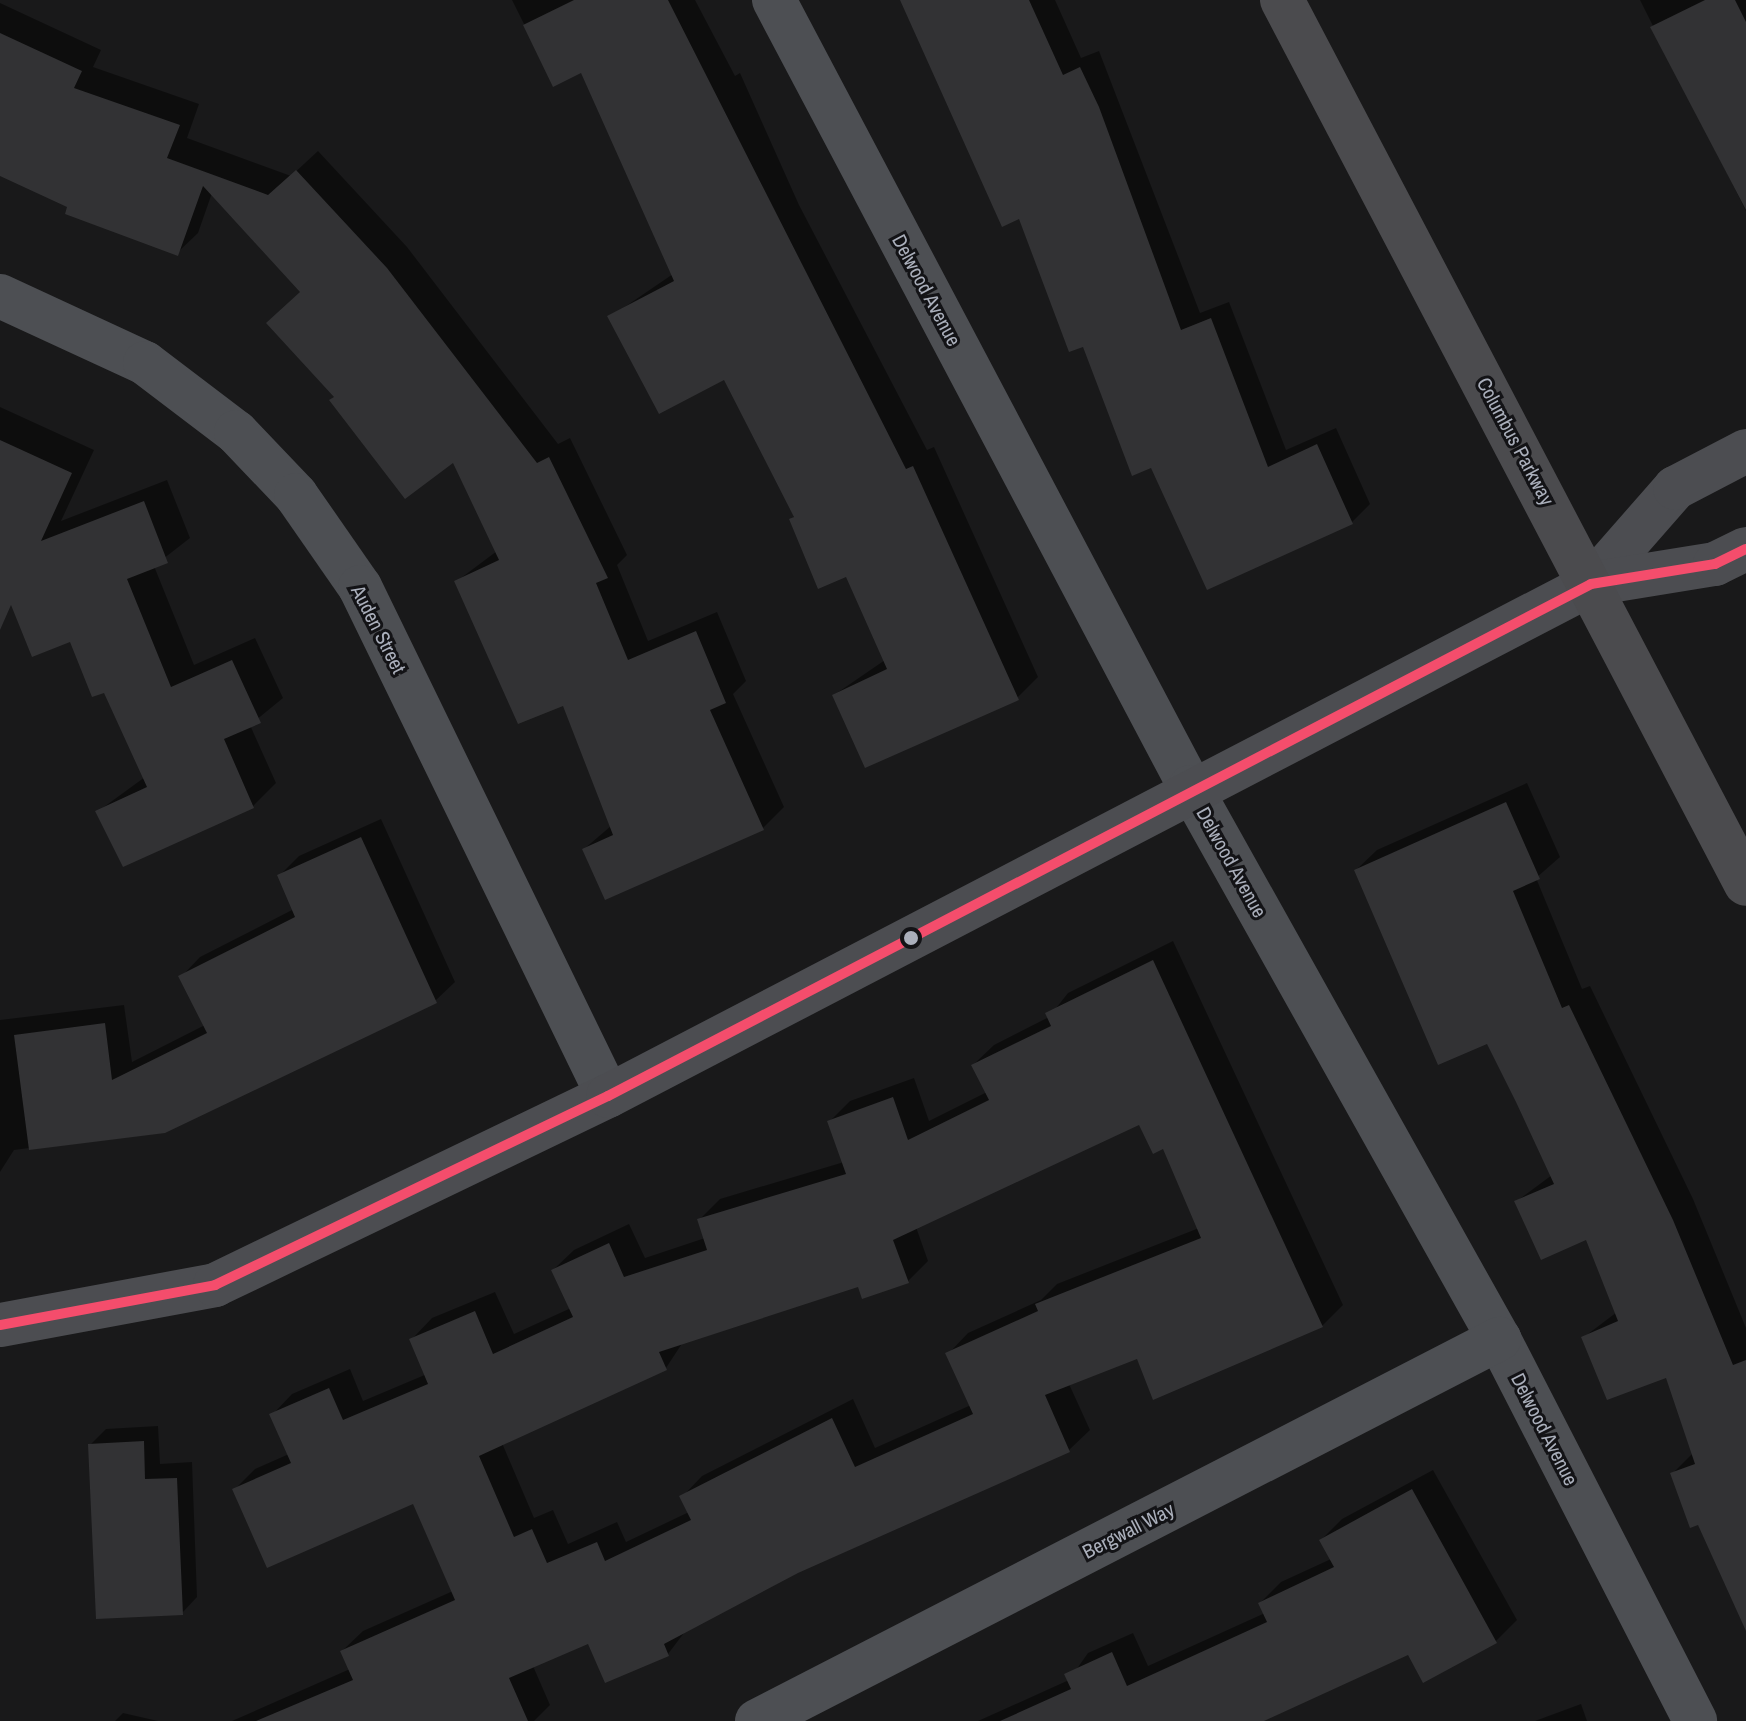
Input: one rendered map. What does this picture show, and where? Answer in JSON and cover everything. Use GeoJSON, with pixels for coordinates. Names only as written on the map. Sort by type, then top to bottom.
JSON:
{"type":"FeatureCollection","features":[{"type":"Feature","properties":{"kind":"main road","name":"Columbus Parkway"},"geometry":{"type":"LineString","coordinates":[[1282,0],[1746,884]]}},
{"type":"Feature","properties":{"kind":"main road"},"geometry":{"type":"LineString","coordinates":[[1591,584],[1675,488],[1746,451]]}},
{"type":"Feature","properties":{"kind":"main road"},"geometry":{"type":"LineString","coordinates":[[0,1325],[215,1285],[608,1096],[1190,787],[1591,584],[1715,564],[1746,549]]}},
{"type":"Feature","properties":{"kind":"street","name":"Delwood Avenue"},"geometry":{"type":"LineString","coordinates":[[774,0],[1190,787],[1499,1339],[1695,1721]]}},
{"type":"Feature","properties":{"kind":"street","name":"Auden Street"},"geometry":{"type":"LineString","coordinates":[[0,296],[145,363],[236,432],[296,495],[360,587],[608,1096]]}},
{"type":"Feature","properties":{"kind":"street","name":"Bergwall Way"},"geometry":{"type":"LineString","coordinates":[[757,1721],[1499,1339]]}},
{"type":"Feature","properties":{"kind":"building"},"geometry":{"type":"Polygon","coordinates":[[[574,0],[668,0],[906,469],[913,466],[1019,700],[865,768],[832,695],[887,669],[846,577],[818,589],[789,519],[794,517],[724,380],[659,414],[607,316],[674,281],[581,73],[553,87],[523,25],[574,0]]]}},
{"type":"Feature","properties":{"kind":"building"},"geometry":{"type":"Polygon","coordinates":[[[900,0],[1029,0],[1063,75],[1080,67],[1099,107],[1181,330],[1211,318],[1268,467],[1317,444],[1353,524],[1207,590],[1151,468],[1132,476],[1083,347],[1069,352],[1019,219],[1002,227],[900,0]]]}},
{"type":"Feature","properties":{"kind":"building"},"geometry":{"type":"Polygon","coordinates":[[[1705,0],[1735,0],[1746,22],[1746,210],[1650,27],[1705,0]]]}},
{"type":"Feature","properties":{"kind":"building"},"geometry":{"type":"Polygon","coordinates":[[[0,33],[82,71],[74,88],[180,125],[167,158],[268,195],[296,170],[387,268],[537,463],[549,457],[608,578],[596,583],[628,660],[696,631],[726,703],[710,710],[764,830],[605,900],[582,849],[613,835],[563,706],[518,724],[454,581],[499,560],[453,463],[405,499],[329,400],[334,397],[266,323],[300,292],[203,186],[178,256],[65,214],[67,207],[0,176],[0,33]]]}},
{"type":"Feature","properties":{"kind":"building"},"geometry":{"type":"Polygon","coordinates":[[[0,440],[72,473],[41,541],[144,501],[168,563],[127,579],[171,687],[232,660],[261,723],[224,739],[254,808],[123,867],[95,811],[147,787],[104,693],[92,697],[70,642],[32,657],[11,605],[0,630],[0,440]]]}},
{"type":"Feature","properties":{"kind":"building"},"geometry":{"type":"Polygon","coordinates":[[[1506,802],[1540,879],[1513,891],[1562,1008],[1569,1005],[1673,1220],[1733,1365],[1746,1360],[1746,1631],[1698,1525],[1690,1528],[1670,1473],[1695,1464],[1666,1378],[1607,1400],[1581,1337],[1618,1321],[1586,1240],[1541,1260],[1514,1201],[1554,1184],[1516,1102],[1487,1044],[1438,1065],[1354,870],[1506,802]]]}},
{"type":"Feature","properties":{"kind":"building"},"geometry":{"type":"Polygon","coordinates":[[[361,837],[437,1003],[165,1133],[29,1150],[14,1035],[105,1023],[112,1080],[207,1033],[178,976],[295,917],[277,875],[361,837]]]}},
{"type":"Feature","properties":{"kind":"building"},"geometry":{"type":"Polygon","coordinates":[[[1153,960],[1323,1327],[1153,1400],[1137,1359],[1045,1395],[1070,1452],[798,1573],[664,1644],[669,1656],[605,1683],[588,1644],[509,1678],[528,1721],[256,1721],[353,1680],[340,1651],[455,1600],[413,1504],[267,1568],[232,1489],[291,1463],[269,1414],[329,1388],[343,1420],[428,1384],[409,1339],[475,1311],[493,1354],[573,1317],[551,1270],[609,1243],[624,1277],[707,1250],[697,1219],[846,1174],[827,1121],[893,1097],[908,1140],[989,1100],[971,1065],[1051,1026],[1045,1013],[1153,960]],[[1139,1125],[893,1240],[909,1283],[862,1299],[858,1287],[659,1352],[667,1370],[479,1456],[514,1537],[532,1529],[547,1563],[597,1542],[605,1561],[691,1520],[679,1496],[832,1418],[855,1467],[973,1414],[945,1353],[1038,1311],[1035,1304],[1201,1238],[1163,1149],[1153,1154],[1139,1125]]]}},
{"type":"Feature","properties":{"kind":"building"},"geometry":{"type":"Polygon","coordinates":[[[144,1441],[145,1479],[177,1478],[183,1615],[96,1619],[88,1444],[144,1441]]]}},
{"type":"Feature","properties":{"kind":"building"},"geometry":{"type":"Polygon","coordinates":[[[1412,1489],[1497,1643],[1423,1683],[1408,1655],[1264,1721],[1000,1721],[1071,1689],[1064,1674],[1112,1652],[1127,1686],[1267,1622],[1258,1603],[1334,1567],[1319,1540],[1412,1489]]]}},
{"type":"Feature","properties":{"kind":"transit line"},"geometry":{"type":"LineString","coordinates":[[0,1325],[215,1285],[608,1096],[1591,584],[1715,564],[1746,549]]}}]}
